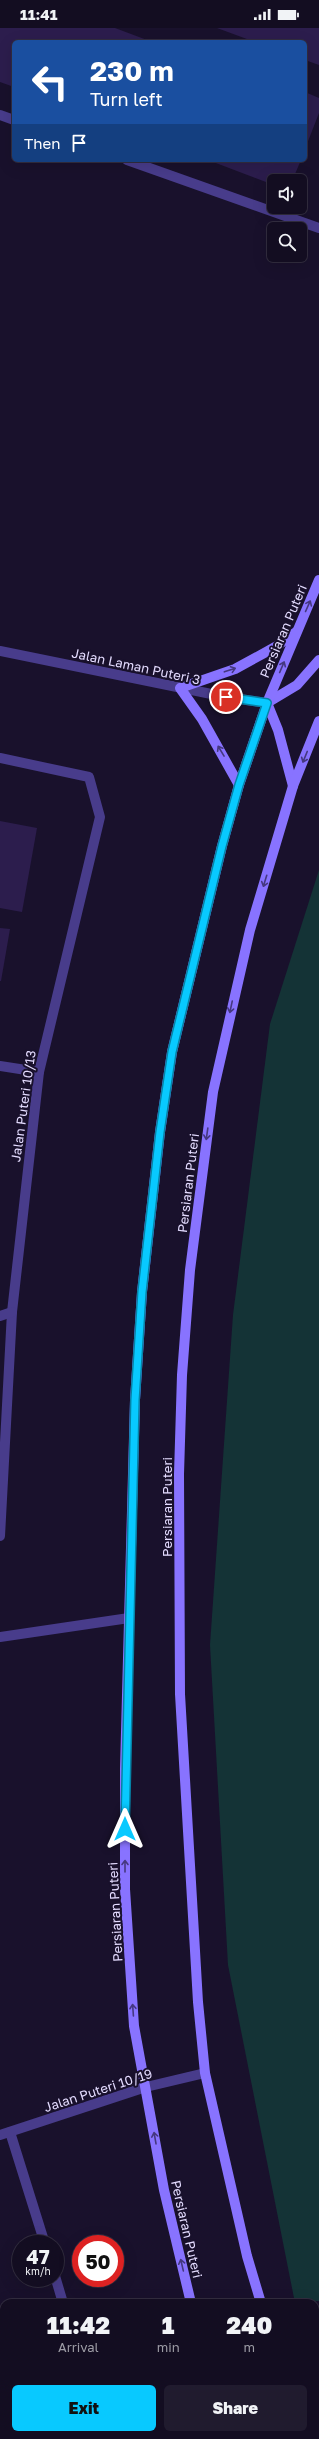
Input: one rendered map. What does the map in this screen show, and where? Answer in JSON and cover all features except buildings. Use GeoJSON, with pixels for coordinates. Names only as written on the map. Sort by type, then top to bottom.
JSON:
{"type":"FeatureCollection","features":[{"type":"Feature","properties":{"kind":"main road","name":"Persiaran Puteri"},"geometry":{"type":"LineString","coordinates":[[190,2299],[164,2190],[134,2026],[125,1889],[125,1769],[135,1400],[142,1292],[160,1132],[172,1052],[239,785],[267,703],[319,580]]}},
{"type":"Feature","properties":{"kind":"main road"},"geometry":{"type":"LineString","coordinates":[[239,785],[202,719],[180,688],[235,669],[276,646],[297,631]]}},
{"type":"Feature","properties":{"kind":"main road"},"geometry":{"type":"LineString","coordinates":[[293,786],[278,730],[267,703],[297,685],[319,660]]}},
{"type":"Feature","properties":{"kind":"main road","name":"Persiaran Puteri"},"geometry":{"type":"LineString","coordinates":[[260,2299],[247,2256],[205,2073],[198,2002],[180,1694],[179,1474],[183,1368],[190,1270],[213,1092],[250,930],[293,786],[319,721]]}},
{"type":"Feature","properties":{"kind":"street"},"geometry":{"type":"LineString","coordinates":[[0,115],[12,119]]}},
{"type":"Feature","properties":{"kind":"street"},"geometry":{"type":"LineString","coordinates":[[133,162],[319,228]]}},
{"type":"Feature","properties":{"kind":"street","name":"Jalan Laman Puteri 3"},"geometry":{"type":"LineString","coordinates":[[0,651],[180,688],[267,703]]}},
{"type":"Feature","properties":{"kind":"street","name":"Jalan Puteri 10/13"},"geometry":{"type":"LineString","coordinates":[[0,758],[89,777],[100,817],[39,1072],[12,1312],[0,1536]]}},
{"type":"Feature","properties":{"kind":"street"},"geometry":{"type":"LineString","coordinates":[[0,1066],[39,1072]]}},
{"type":"Feature","properties":{"kind":"street"},"geometry":{"type":"LineString","coordinates":[[0,1316],[12,1312]]}},
{"type":"Feature","properties":{"kind":"street"},"geometry":{"type":"LineString","coordinates":[[0,1637],[129,1618]]}},
{"type":"Feature","properties":{"kind":"street","name":"Jalan Puteri 10/19"},"geometry":{"type":"LineString","coordinates":[[0,2135],[146,2087],[205,2073]]}},
{"type":"Feature","properties":{"kind":"street"},"geometry":{"type":"LineString","coordinates":[[10,2132],[42,2235]]}},
{"type":"Feature","properties":{"kind":"street"},"geometry":{"type":"LineString","coordinates":[[58,2287],[62,2299]]}},
{"type":"Feature","properties":{"kind":"green space"},"geometry":{"type":"Polygon","coordinates":[[[319,870],[319,2299],[294,2299],[228,1965],[210,1645],[233,1315],[270,1024],[319,870]]]}},
{"type":"Feature","properties":{"kind":"route"},"geometry":{"type":"LineString","coordinates":[[125,1829],[125,1769],[135,1400],[142,1292],[160,1132],[172,1052],[193,973],[222,846],[239,785],[267,703],[226,697]]}}]}
